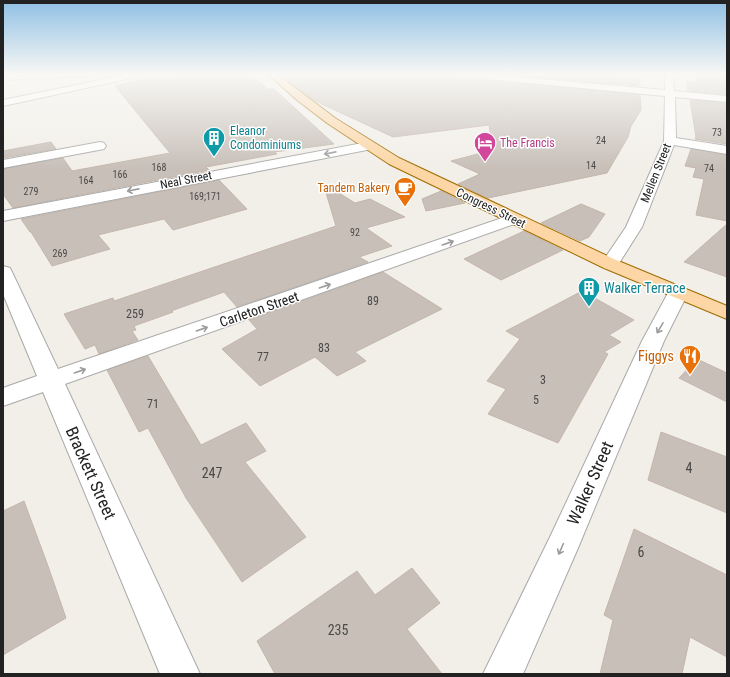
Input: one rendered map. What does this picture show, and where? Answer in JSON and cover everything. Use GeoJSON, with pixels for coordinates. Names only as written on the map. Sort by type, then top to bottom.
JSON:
{"type":"FeatureCollection","features":[{"type":"Feature","properties":{"kind":"main road","name":"Congress Street"},"geometry":{"type":"LineString","coordinates":[[311,106],[368,146],[394,161],[610,264],[727,313]]}},
{"type":"Feature","properties":{"kind":"street","name":"Mellen Street"},"geometry":{"type":"LineString","coordinates":[[610,264],[634,227],[670,141],[670,106]]}},
{"type":"Feature","properties":{"kind":"street"},"geometry":{"type":"LineString","coordinates":[[670,141],[727,150]]}},
{"type":"Feature","properties":{"kind":"street"},"geometry":{"type":"LineString","coordinates":[[3,164],[100,146]]}},
{"type":"Feature","properties":{"kind":"street","name":"Neal Street"},"geometry":{"type":"LineString","coordinates":[[3,216],[368,146]]}},
{"type":"Feature","properties":{"kind":"street","name":"Carleton Street"},"geometry":{"type":"LineString","coordinates":[[3,398],[514,219]]}},
{"type":"Feature","properties":{"kind":"street","name":"Brackett Street"},"geometry":{"type":"LineString","coordinates":[[3,272],[180,674]]}},
{"type":"Feature","properties":{"kind":"street","name":"Walker Street"},"geometry":{"type":"LineString","coordinates":[[503,674],[562,548],[653,341],[678,293]]}},
{"type":"Feature","properties":{"kind":"building"},"geometry":{"type":"Polygon","coordinates":[[[131,106],[292,106],[334,144],[274,152],[277,154],[206,167],[209,170],[13,208],[3,194],[3,169],[63,158],[72,171],[170,153],[131,106]]]}},
{"type":"Feature","properties":{"kind":"building"},"geometry":{"type":"Polygon","coordinates":[[[325,106],[641,106],[641,110],[631,126],[628,137],[607,173],[488,198],[458,184],[480,174],[451,161],[493,150],[489,125],[393,137],[325,106]]]}},
{"type":"Feature","properties":{"kind":"building"},"geometry":{"type":"Polygon","coordinates":[[[691,106],[727,106],[727,144],[695,139],[696,137],[691,106]]]}},
{"type":"Feature","properties":{"kind":"building"},"geometry":{"type":"Polygon","coordinates":[[[51,142],[56,149],[3,158],[3,151],[51,142]]]}},
{"type":"Feature","properties":{"kind":"building"},"geometry":{"type":"Polygon","coordinates":[[[691,149],[727,155],[727,221],[696,215],[704,179],[693,177],[696,168],[685,166],[691,149]]]}},
{"type":"Feature","properties":{"kind":"building"},"geometry":{"type":"Polygon","coordinates":[[[219,180],[247,209],[173,230],[164,219],[98,235],[110,249],[52,266],[21,219],[219,180]]]}},
{"type":"Feature","properties":{"kind":"building"},"geometry":{"type":"Polygon","coordinates":[[[323,183],[355,203],[370,199],[405,217],[366,228],[392,246],[359,257],[368,262],[237,307],[224,292],[171,311],[173,312],[134,326],[136,330],[132,331],[138,340],[99,354],[95,345],[85,349],[64,314],[113,298],[114,301],[336,226],[323,183]]]}},
{"type":"Feature","properties":{"kind":"building"},"geometry":{"type":"Polygon","coordinates":[[[441,191],[465,203],[426,211],[422,199],[441,191]]]}},
{"type":"Feature","properties":{"kind":"building"},"geometry":{"type":"Polygon","coordinates":[[[581,204],[605,214],[589,237],[580,241],[541,223],[581,204]]]}},
{"type":"Feature","properties":{"kind":"building"},"geometry":{"type":"Polygon","coordinates":[[[727,224],[727,277],[684,262],[727,224]]]}},
{"type":"Feature","properties":{"kind":"building"},"geometry":{"type":"Polygon","coordinates":[[[524,231],[563,250],[501,280],[464,259],[524,231]]]}},
{"type":"Feature","properties":{"kind":"building"},"geometry":{"type":"Polygon","coordinates":[[[383,272],[442,309],[355,352],[366,361],[337,376],[315,357],[260,386],[222,349],[257,329],[249,320],[383,272]]]}},
{"type":"Feature","properties":{"kind":"building"},"geometry":{"type":"Polygon","coordinates":[[[582,291],[634,320],[609,335],[621,342],[604,352],[608,354],[558,443],[488,414],[506,389],[487,381],[520,339],[506,331],[582,291]]]}},
{"type":"Feature","properties":{"kind":"building"},"geometry":{"type":"Polygon","coordinates":[[[148,356],[201,445],[246,423],[266,451],[245,462],[306,537],[242,582],[186,498],[148,428],[139,432],[107,370],[148,356]]]}},
{"type":"Feature","properties":{"kind":"building"},"geometry":{"type":"Polygon","coordinates":[[[697,359],[727,373],[727,402],[679,378],[697,359]]]}},
{"type":"Feature","properties":{"kind":"building"},"geometry":{"type":"Polygon","coordinates":[[[661,432],[727,457],[727,513],[648,480],[661,432]]]}},
{"type":"Feature","properties":{"kind":"building"},"geometry":{"type":"Polygon","coordinates":[[[24,501],[66,618],[3,655],[3,511],[24,501]]]}},
{"type":"Feature","properties":{"kind":"building"},"geometry":{"type":"Polygon","coordinates":[[[634,529],[727,575],[727,657],[690,637],[682,674],[600,674],[613,620],[604,615],[634,529]]]}},
{"type":"Feature","properties":{"kind":"building"},"geometry":{"type":"Polygon","coordinates":[[[412,568],[440,603],[407,629],[442,674],[275,674],[257,641],[357,571],[375,595],[412,568]]]}},
{"type":"Feature","properties":{"kind":"place","name":"Eleanor Condominiums"},"geometry":{"type":"Point","coordinates":[214,158]}},
{"type":"Feature","properties":{"kind":"place","name":"The Francis"},"geometry":{"type":"Point","coordinates":[485,162]}},
{"type":"Feature","properties":{"kind":"place","name":"Tandem Bakery"},"geometry":{"type":"Point","coordinates":[405,208]}},
{"type":"Feature","properties":{"kind":"place","name":"Walker Terrace"},"geometry":{"type":"Point","coordinates":[589,308]}},
{"type":"Feature","properties":{"kind":"place","name":"Figgys"},"geometry":{"type":"Point","coordinates":[690,376]}}]}
